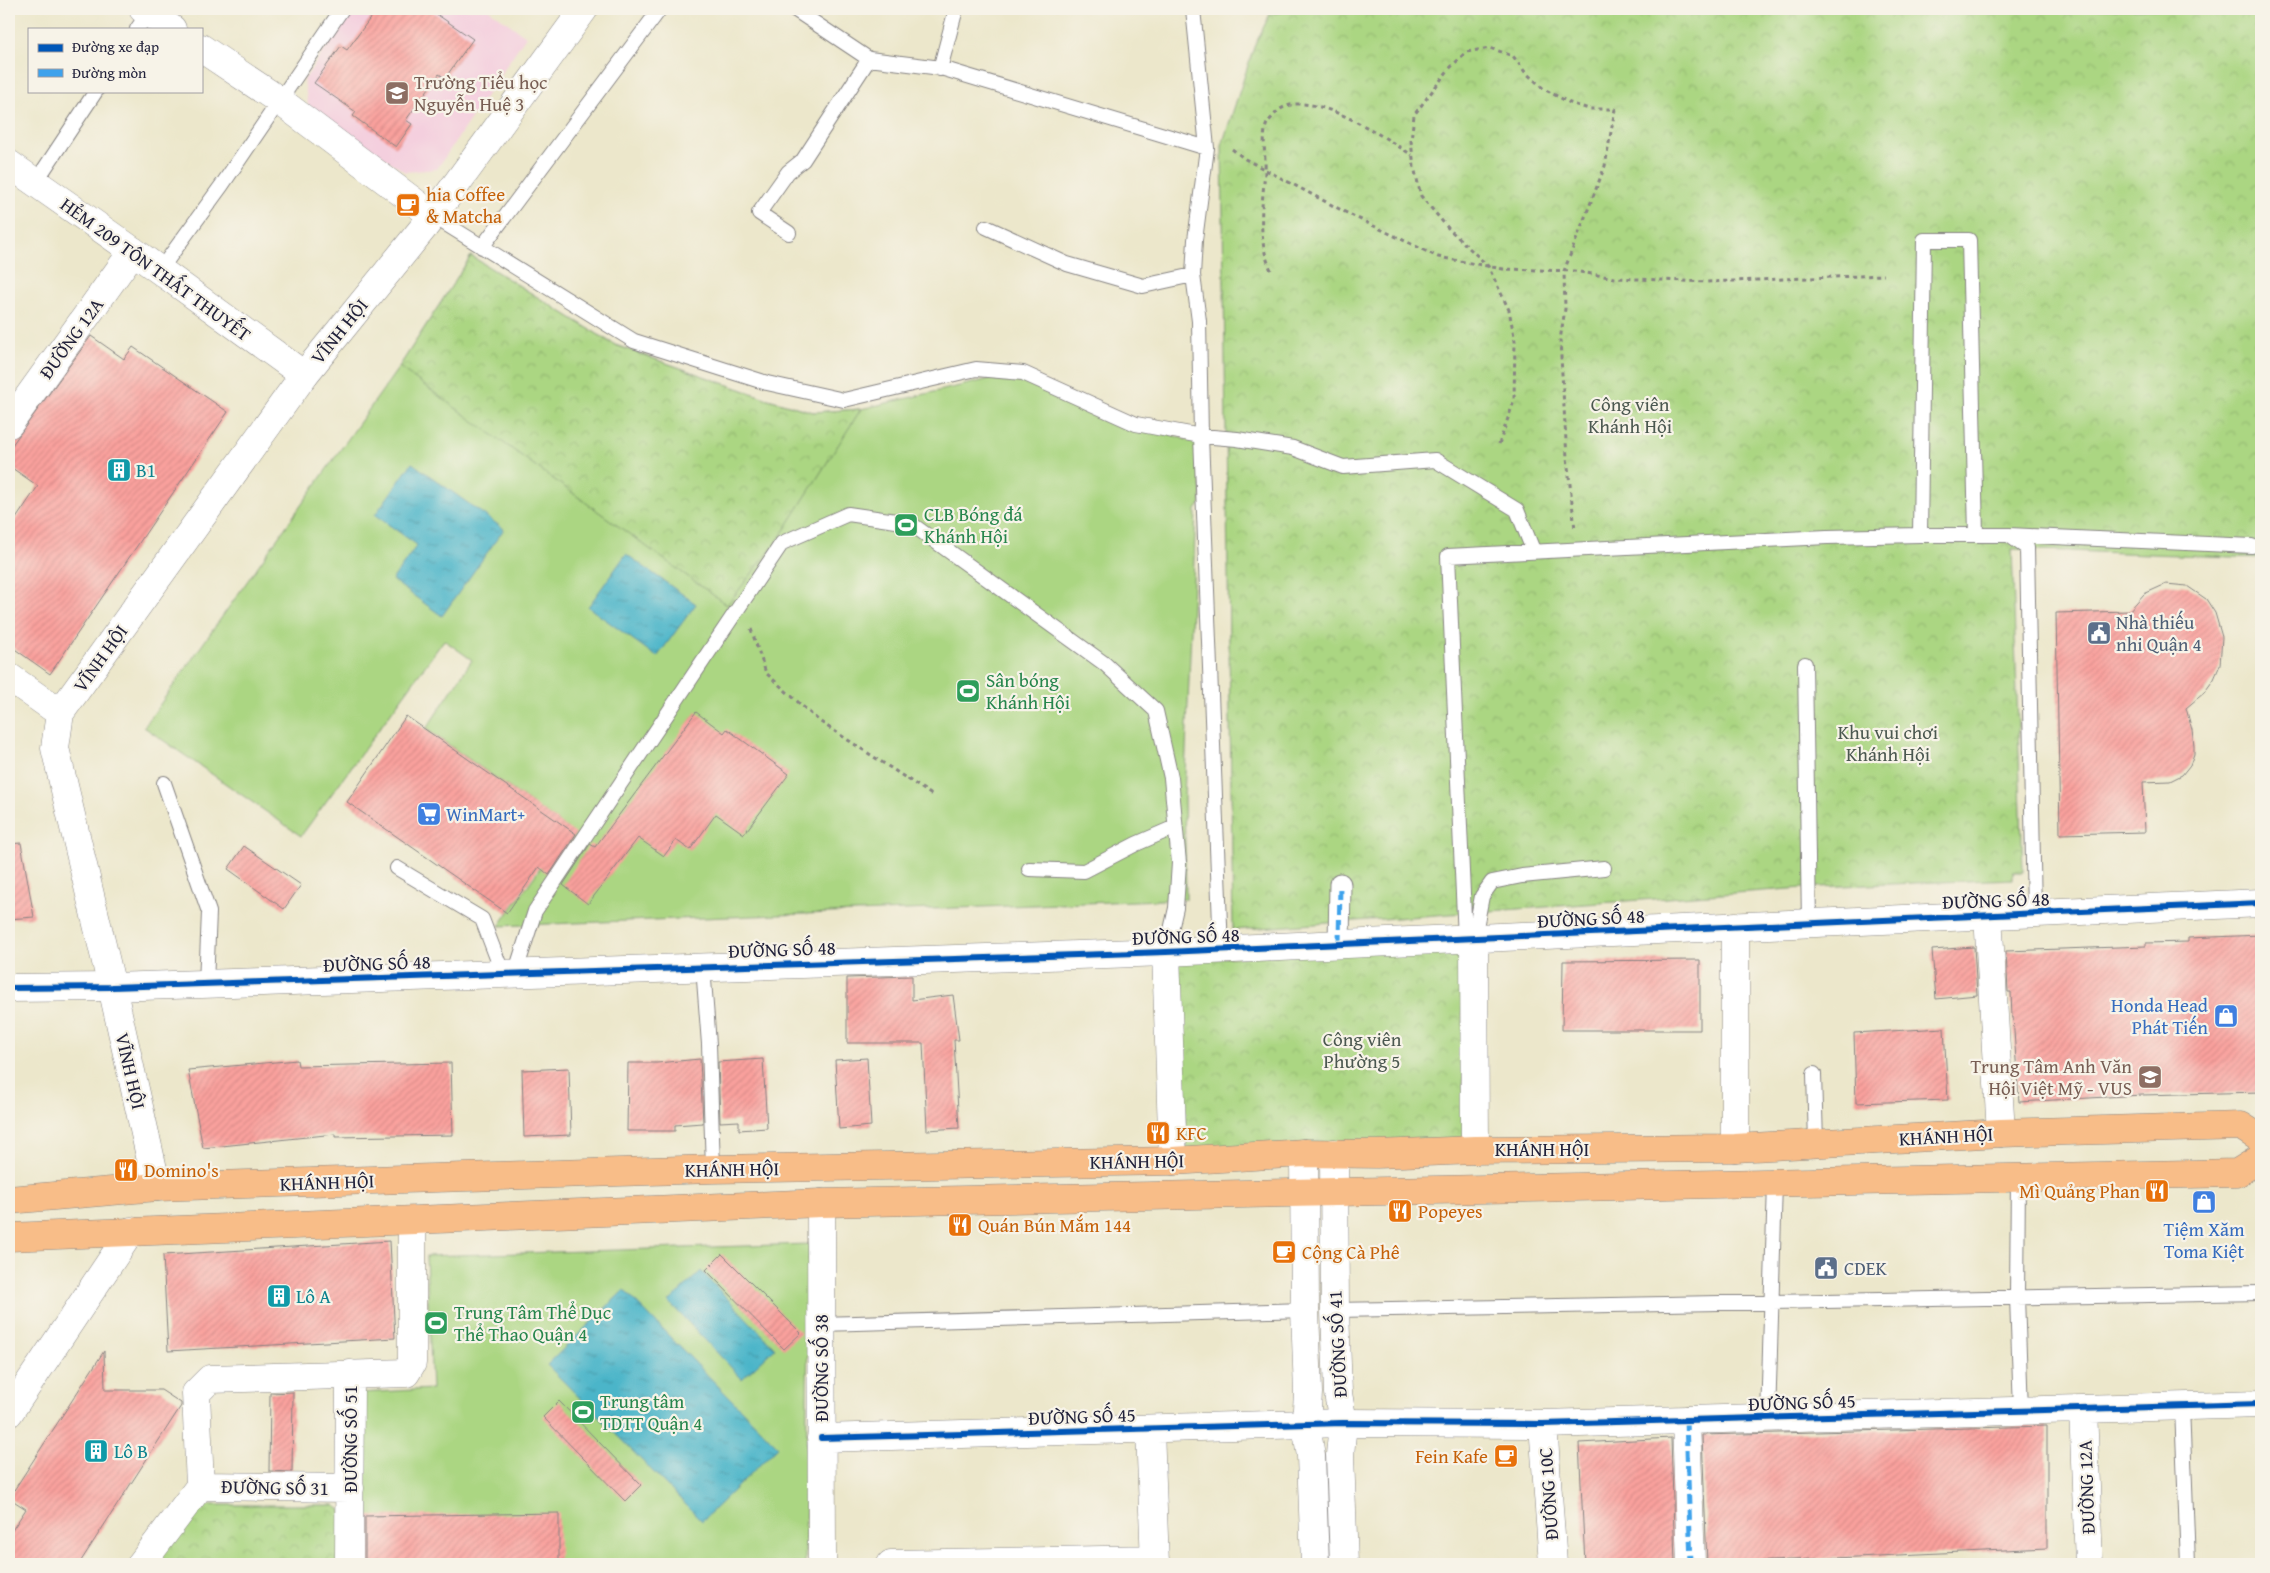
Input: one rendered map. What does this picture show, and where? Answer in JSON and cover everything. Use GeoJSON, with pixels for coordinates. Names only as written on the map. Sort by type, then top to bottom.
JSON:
{"type":"FeatureCollection","features":[{"type":"Feature","properties":{"kind":"main road","name":"KHÁNH HỘI"},"geometry":{"type":"LineString","coordinates":[[9,1200],[157,1187],[714,1169],[1173,1161],[1304,1153],[1377,1154],[1475,1150],[1735,1148],[2001,1133],[2241,1126],[2261,1140]]}},
{"type":"Feature","properties":{"kind":"main road","name":"KHÁNH HỘI"},"geometry":{"type":"LineString","coordinates":[[9,1237],[821,1203],[2238,1173],[2261,1158]]}},
{"type":"Feature","properties":{"kind":"street"},"geometry":{"type":"LineString","coordinates":[[202,49],[280,101],[433,216],[584,9]]}},
{"type":"Feature","properties":{"kind":"street"},"geometry":{"type":"LineString","coordinates":[[145,15],[170,28]]}},
{"type":"Feature","properties":{"kind":"street","name":"HẺM 209 TÔN THẤT THUYẾT"},"geometry":{"type":"LineString","coordinates":[[9,164],[160,270],[304,375]]}},
{"type":"Feature","properties":{"kind":"street","name":"VĨNH HỘI"},"geometry":{"type":"LineString","coordinates":[[157,1187],[55,748],[60,713],[304,375],[433,216]]}},
{"type":"Feature","properties":{"kind":"street","name":"ĐƯỜNG 12A"},"geometry":{"type":"LineString","coordinates":[[9,424],[133,251]]}},
{"type":"Feature","properties":{"kind":"street"},"geometry":{"type":"LineString","coordinates":[[9,677],[60,713]]}},
{"type":"Feature","properties":{"kind":"street"},"geometry":{"type":"LineString","coordinates":[[1339,944],[1340,884]]}},
{"type":"Feature","properties":{"kind":"street","name":"ĐƯỜNG SỐ 48"},"geometry":{"type":"LineString","coordinates":[[112,987],[1221,950],[2261,903]]}},
{"type":"Feature","properties":{"kind":"street"},"geometry":{"type":"LineString","coordinates":[[1988,915],[2001,1133]]}},
{"type":"Feature","properties":{"kind":"street"},"geometry":{"type":"LineString","coordinates":[[1735,1148],[1736,926]]}},
{"type":"Feature","properties":{"kind":"street"},"geometry":{"type":"LineString","coordinates":[[1470,938],[1475,1150]]}},
{"type":"Feature","properties":{"kind":"street"},"geometry":{"type":"LineString","coordinates":[[1166,952],[1173,1161]]}},
{"type":"Feature","properties":{"kind":"street"},"geometry":{"type":"LineString","coordinates":[[9,988],[112,987]]}},
{"type":"Feature","properties":{"kind":"street","name":"ĐƯỜNG SỐ 41"},"geometry":{"type":"LineString","coordinates":[[1304,1153],[1305,1310],[1308,1393],[1306,1425],[1311,1456],[1315,1564]]}},
{"type":"Feature","properties":{"kind":"street","name":"ĐƯỜNG SỐ 41"},"geometry":{"type":"LineString","coordinates":[[1334,1153],[1335,1310],[1338,1392],[1343,1423],[1340,1455],[1344,1564]]}},
{"type":"Feature","properties":{"kind":"street","name":"ĐƯỜNG SỐ 38"},"geometry":{"type":"LineString","coordinates":[[821,1203],[822,1564]]}},
{"type":"Feature","properties":{"kind":"street","name":"ĐƯỜNG SỐ 51"},"geometry":{"type":"LineString","coordinates":[[349,1564],[350,1374],[406,1373],[412,1364],[412,1221]]}},
{"type":"Feature","properties":{"kind":"street"},"geometry":{"type":"LineString","coordinates":[[12,1403],[131,1231]]}},
{"type":"Feature","properties":{"kind":"street","name":"ĐƯỜNG SỐ 31"},"geometry":{"type":"LineString","coordinates":[[141,1564],[200,1486],[196,1393],[210,1378],[350,1374]]}},
{"type":"Feature","properties":{"kind":"street","name":"ĐƯỜNG SỐ 45"},"geometry":{"type":"LineString","coordinates":[[822,1438],[1343,1423],[1543,1424],[2261,1404]]}},
{"type":"Feature","properties":{"kind":"street","name":"ĐƯỜNG 12A"},"geometry":{"type":"LineString","coordinates":[[2084,1409],[2089,1564]]}},
{"type":"Feature","properties":{"kind":"street"},"geometry":{"type":"LineString","coordinates":[[1686,1420],[1691,1564]]}},
{"type":"Feature","properties":{"kind":"street","name":"ĐƯỜNG 10C"},"geometry":{"type":"LineString","coordinates":[[1543,1424],[1553,1564]]}},
{"type":"Feature","properties":{"kind":"street"},"geometry":{"type":"LineString","coordinates":[[891,1564],[1155,1562],[1150,1429]]}},
{"type":"Feature","properties":{"kind":"street","name":"ĐƯỜNG SỐ 31"},"geometry":{"type":"LineString","coordinates":[[200,1486],[350,1488]]}},
{"type":"Feature","properties":{"kind":"lane"},"geometry":{"type":"LineString","coordinates":[[160,270],[280,101],[342,9]]}},
{"type":"Feature","properties":{"kind":"lane"},"geometry":{"type":"LineString","coordinates":[[482,247],[660,9]]}},
{"type":"Feature","properties":{"kind":"lane"},"geometry":{"type":"LineString","coordinates":[[794,9],[869,59],[940,68],[1207,148]]}},
{"type":"Feature","properties":{"kind":"lane"},"geometry":{"type":"LineString","coordinates":[[940,68],[956,9]]}},
{"type":"Feature","properties":{"kind":"lane"},"geometry":{"type":"LineString","coordinates":[[1193,9],[1207,148],[1195,240],[1193,275],[1200,321],[1201,436],[1221,950]]}},
{"type":"Feature","properties":{"kind":"lane"},"geometry":{"type":"LineString","coordinates":[[789,234],[759,213],[788,172],[803,160],[869,59]]}},
{"type":"Feature","properties":{"kind":"lane"},"geometry":{"type":"LineString","coordinates":[[35,183],[95,92]]}},
{"type":"Feature","properties":{"kind":"lane"},"geometry":{"type":"LineString","coordinates":[[433,216],[634,341],[767,383],[844,400],[976,369],[1023,373],[1136,424],[1201,436],[1238,439],[1293,448],[1342,467],[1435,460],[1517,510],[1534,550]]}},
{"type":"Feature","properties":{"kind":"lane"},"geometry":{"type":"LineString","coordinates":[[986,227],[1067,264],[1143,286],[1193,275]]}},
{"type":"Feature","properties":{"kind":"lane"},"geometry":{"type":"LineString","coordinates":[[1920,535],[1924,240],[1969,240],[1976,535]]}},
{"type":"Feature","properties":{"kind":"lane"},"geometry":{"type":"LineString","coordinates":[[509,974],[536,911],[742,600],[782,543],[848,514],[910,523],[1105,664],[1156,711],[1171,778],[1179,863],[1176,908],[1166,952]]}},
{"type":"Feature","properties":{"kind":"lane"},"geometry":{"type":"LineString","coordinates":[[1470,938],[1448,556],[1534,550],[1578,550],[1827,537],[1920,535],[2009,536],[2252,546]]}},
{"type":"Feature","properties":{"kind":"lane"},"geometry":{"type":"LineString","coordinates":[[2009,536],[2027,548],[2034,913]]}},
{"type":"Feature","properties":{"kind":"lane"},"geometry":{"type":"LineString","coordinates":[[1805,664],[1809,923]]}},
{"type":"Feature","properties":{"kind":"lane"},"geometry":{"type":"LineString","coordinates":[[164,783],[209,912],[206,984]]}},
{"type":"Feature","properties":{"kind":"lane"},"geometry":{"type":"LineString","coordinates":[[1029,869],[1084,871],[1136,844],[1175,827]]}},
{"type":"Feature","properties":{"kind":"lane"},"geometry":{"type":"LineString","coordinates":[[396,868],[482,920],[509,974]]}},
{"type":"Feature","properties":{"kind":"lane"},"geometry":{"type":"LineString","coordinates":[[1470,938],[1482,896],[1492,882],[1522,876],[1604,868]]}},
{"type":"Feature","properties":{"kind":"lane"},"geometry":{"type":"LineString","coordinates":[[703,967],[714,1169]]}},
{"type":"Feature","properties":{"kind":"lane"},"geometry":{"type":"LineString","coordinates":[[1814,1074],[1816,1143]]}},
{"type":"Feature","properties":{"kind":"lane"},"geometry":{"type":"LineString","coordinates":[[2018,1177],[2017,1297],[2021,1411]]}},
{"type":"Feature","properties":{"kind":"lane"},"geometry":{"type":"LineString","coordinates":[[1768,1418],[1775,1183]]}},
{"type":"Feature","properties":{"kind":"lane"},"geometry":{"type":"LineString","coordinates":[[1335,1310],[2261,1293]]}},
{"type":"Feature","properties":{"kind":"lane"},"geometry":{"type":"LineString","coordinates":[[821,1324],[1305,1310]]}},
{"type":"Feature","properties":{"kind":"lane"},"geometry":{"type":"LineString","coordinates":[[2182,1407],[2188,1564]]}},
{"type":"Feature","properties":{"kind":"path"},"geometry":{"type":"LineString","coordinates":[[1499,444],[1514,401],[1515,341],[1509,310],[1488,266],[1448,228],[1421,196],[1411,141],[1414,115],[1449,69],[1466,52],[1490,48],[1513,56],[1525,72],[1544,89],[1570,103],[1589,109],[1615,109],[1605,166],[1564,271],[1565,309],[1560,340],[1567,458],[1578,550]]}},
{"type":"Feature","properties":{"kind":"path"},"geometry":{"type":"LineString","coordinates":[[1272,270],[1262,236],[1266,125],[1279,110],[1298,104],[1322,106],[1364,126],[1413,155]]}},
{"type":"Feature","properties":{"kind":"path"},"geometry":{"type":"LineString","coordinates":[[1232,149],[1265,170],[1347,213],[1438,257],[1503,269],[1564,271],[1615,278],[1707,282],[1884,275]]}},
{"type":"Feature","properties":{"kind":"path"},"geometry":{"type":"LineString","coordinates":[[742,600],[766,673],[819,721],[932,795]]}},
{"type":"Feature","properties":{"kind":"shaded area","name":"Trường Tiểu học Nguyễn Huệ 3"},"geometry":{"type":"Polygon","coordinates":[[[353,9],[488,9],[526,36],[437,169],[405,172],[308,105],[304,80],[353,9]]]}},
{"type":"Feature","properties":{"kind":"green space","name":"Công viên Khánh Hội"},"geometry":{"type":"Polygon","coordinates":[[[1299,9],[2261,9],[2261,558],[2012,549],[2023,872],[2013,872],[2013,879],[1817,887],[1233,930],[1222,145],[1254,47],[1270,14],[1299,9]]]}},
{"type":"Feature","properties":{"kind":"green space","name":"CLB Bóng đá Khánh Hội"},"geometry":{"type":"Polygon","coordinates":[[[471,256],[615,345],[768,399],[813,412],[861,409],[994,378],[1041,383],[1116,416],[1199,444],[1201,503],[1196,510],[1184,799],[1186,899],[499,926],[568,829],[426,729],[472,660],[444,640],[301,836],[144,727],[399,367],[471,256]]]}},
{"type":"Feature","properties":{"kind":"green space"},"geometry":{"type":"Polygon","coordinates":[[[471,256],[615,345],[768,399],[813,412],[861,409],[776,543],[727,605],[399,367],[471,256]]]}},
{"type":"Feature","properties":{"kind":"green space","name":"Công viên Phường 5"},"geometry":{"type":"Polygon","coordinates":[[[1462,946],[1464,1144],[1187,1156],[1177,960],[1462,946]]]}},
{"type":"Feature","properties":{"kind":"green space","name":"Trung tâm TDTT Quận 4"},"geometry":{"type":"Polygon","coordinates":[[[809,1244],[805,1564],[356,1564],[358,1393],[432,1389],[426,1256],[809,1244]]]}},
{"type":"Feature","properties":{"kind":"green space"},"geometry":{"type":"Polygon","coordinates":[[[209,1505],[334,1505],[341,1510],[341,1564],[152,1564],[197,1509],[209,1505]]]}},
{"type":"Feature","properties":{"kind":"water"},"geometry":{"type":"Polygon","coordinates":[[[412,463],[504,529],[442,616],[392,580],[417,545],[375,515],[412,463]]]}},
{"type":"Feature","properties":{"kind":"water"},"geometry":{"type":"Polygon","coordinates":[[[626,554],[696,604],[657,657],[588,607],[626,554]]]}},
{"type":"Feature","properties":{"kind":"water"},"geometry":{"type":"Polygon","coordinates":[[[701,1271],[775,1348],[742,1379],[669,1302],[701,1271]]]}},
{"type":"Feature","properties":{"kind":"water"},"geometry":{"type":"Polygon","coordinates":[[[624,1290],[778,1447],[702,1521],[547,1365],[624,1290]]]}},
{"type":"Feature","properties":{"kind":"building"},"geometry":{"type":"Polygon","coordinates":[[[377,9],[429,9],[473,39],[445,78],[439,74],[406,120],[412,124],[396,147],[353,116],[356,112],[314,83],[341,46],[347,50],[377,9]]]}},
{"type":"Feature","properties":{"kind":"building","name":"B1"},"geometry":{"type":"Polygon","coordinates":[[[91,336],[124,359],[133,347],[228,412],[50,674],[9,645],[9,529],[38,486],[9,466],[9,449],[91,336]]]}},
{"type":"Feature","properties":{"kind":"building"},"geometry":{"type":"Polygon","coordinates":[[[2166,584],[2187,586],[2206,599],[2215,613],[2222,637],[2220,665],[2214,679],[2204,693],[2186,708],[2194,746],[2194,754],[2190,765],[2182,775],[2170,781],[2143,782],[2145,832],[2060,834],[2056,613],[2129,611],[2144,594],[2166,584]]]}},
{"type":"Feature","properties":{"kind":"building"},"geometry":{"type":"Polygon","coordinates":[[[696,712],[724,733],[727,729],[789,774],[744,834],[716,814],[690,850],[676,840],[664,856],[638,838],[588,904],[563,885],[590,844],[595,847],[696,712]]]}},
{"type":"Feature","properties":{"kind":"building"},"geometry":{"type":"Polygon","coordinates":[[[406,716],[576,834],[549,875],[539,867],[507,913],[347,802],[406,716]]]}},
{"type":"Feature","properties":{"kind":"building"},"geometry":{"type":"Polygon","coordinates":[[[21,843],[34,917],[9,919],[9,844],[21,843]]]}},
{"type":"Feature","properties":{"kind":"building"},"geometry":{"type":"Polygon","coordinates":[[[244,846],[301,885],[284,909],[228,869],[244,846]]]}},
{"type":"Feature","properties":{"kind":"building"},"geometry":{"type":"Polygon","coordinates":[[[2261,935],[2261,1092],[2142,1095],[2019,1102],[2011,992],[2008,992],[2006,951],[2146,946],[2146,943],[2188,942],[2188,938],[2261,935]]]}},
{"type":"Feature","properties":{"kind":"building"},"geometry":{"type":"Polygon","coordinates":[[[1974,947],[1977,995],[1936,999],[1932,950],[1974,947]]]}},
{"type":"Feature","properties":{"kind":"building"},"geometry":{"type":"Polygon","coordinates":[[[1700,960],[1700,1030],[1562,1030],[1563,961],[1700,960]]]}},
{"type":"Feature","properties":{"kind":"building"},"geometry":{"type":"Polygon","coordinates":[[[912,976],[912,1000],[953,995],[959,1040],[954,1040],[959,1128],[927,1130],[923,1043],[847,1043],[847,978],[912,976]]]}},
{"type":"Feature","properties":{"kind":"building"},"geometry":{"type":"Polygon","coordinates":[[[1944,1028],[1948,1100],[1856,1103],[1854,1033],[1944,1028]]]}},
{"type":"Feature","properties":{"kind":"building"},"geometry":{"type":"Polygon","coordinates":[[[867,1058],[871,1126],[839,1129],[835,1060],[867,1058]]]}},
{"type":"Feature","properties":{"kind":"building"},"geometry":{"type":"Polygon","coordinates":[[[700,1059],[703,1123],[675,1125],[675,1131],[627,1131],[628,1063],[657,1063],[700,1059]]]}},
{"type":"Feature","properties":{"kind":"building"},"geometry":{"type":"Polygon","coordinates":[[[763,1059],[767,1128],[739,1130],[739,1121],[720,1122],[718,1062],[763,1059]]]}},
{"type":"Feature","properties":{"kind":"building"},"geometry":{"type":"Polygon","coordinates":[[[297,1060],[298,1066],[451,1063],[453,1135],[335,1137],[335,1134],[203,1148],[188,1070],[297,1060]]]}},
{"type":"Feature","properties":{"kind":"building"},"geometry":{"type":"Polygon","coordinates":[[[569,1068],[571,1135],[524,1137],[522,1070],[569,1068]]]}},
{"type":"Feature","properties":{"kind":"building","name":"Lô A"},"geometry":{"type":"Polygon","coordinates":[[[390,1241],[395,1338],[168,1351],[163,1255],[390,1241]]]}},
{"type":"Feature","properties":{"kind":"building"},"geometry":{"type":"Polygon","coordinates":[[[722,1254],[801,1333],[784,1349],[706,1270],[722,1254]]]}},
{"type":"Feature","properties":{"kind":"building","name":"Lô B"},"geometry":{"type":"Polygon","coordinates":[[[104,1351],[105,1390],[161,1390],[181,1403],[181,1406],[79,1564],[9,1564],[9,1535],[26,1509],[9,1498],[104,1351]]]}},
{"type":"Feature","properties":{"kind":"building"},"geometry":{"type":"Polygon","coordinates":[[[293,1392],[292,1472],[269,1471],[270,1393],[293,1392]]]}},
{"type":"Feature","properties":{"kind":"building"},"geometry":{"type":"Polygon","coordinates":[[[559,1401],[641,1485],[625,1501],[543,1417],[559,1401]]]}},
{"type":"Feature","properties":{"kind":"building"},"geometry":{"type":"Polygon","coordinates":[[[2047,1426],[2047,1548],[1707,1564],[1702,1435],[2047,1426]]]}},
{"type":"Feature","properties":{"kind":"building"},"geometry":{"type":"Polygon","coordinates":[[[1671,1438],[1675,1564],[1585,1564],[1579,1443],[1671,1438]]]}},
{"type":"Feature","properties":{"kind":"building"},"geometry":{"type":"Polygon","coordinates":[[[559,1513],[559,1564],[365,1564],[365,1516],[559,1513]]]}},
{"type":"Feature","properties":{"kind":"marked path"},"geometry":{"type":"LineString","coordinates":[[1339,944],[1340,884]]}},
{"type":"Feature","properties":{"kind":"marked path"},"geometry":{"type":"LineString","coordinates":[[1686,1420],[1691,1564]]}},
{"type":"Feature","properties":{"kind":"cycle path"},"geometry":{"type":"LineString","coordinates":[[9,988],[112,987],[1166,952],[2261,903]]}},
{"type":"Feature","properties":{"kind":"cycle path"},"geometry":{"type":"LineString","coordinates":[[821,1438],[1343,1423],[1543,1424],[2261,1404]]}},
{"type":"Feature","properties":{"kind":"place","name":"Trường Tiểu học Nguyễn Huệ 3"},"geometry":{"type":"Point","coordinates":[397,93]}},
{"type":"Feature","properties":{"kind":"place","name":"hia Coffee & Matcha"},"geometry":{"type":"Point","coordinates":[408,205]}},
{"type":"Feature","properties":{"kind":"place","name":"B1"},"geometry":{"type":"Point","coordinates":[119,470]}},
{"type":"Feature","properties":{"kind":"place","name":"CLB Bóng đá Khánh Hội"},"geometry":{"type":"Point","coordinates":[906,525]}},
{"type":"Feature","properties":{"kind":"place","name":"Nhà thiếu nhi Quận 4"},"geometry":{"type":"Point","coordinates":[2099,633]}},
{"type":"Feature","properties":{"kind":"place","name":"Sân bóng Khánh Hội"},"geometry":{"type":"Point","coordinates":[968,691]}},
{"type":"Feature","properties":{"kind":"place","name":"WinMart+"},"geometry":{"type":"Point","coordinates":[429,814]}},
{"type":"Feature","properties":{"kind":"place","name":"Honda Head Phát Tiến"},"geometry":{"type":"Point","coordinates":[2226,1016]}},
{"type":"Feature","properties":{"kind":"place","name":"Trung Tâm Anh Văn Hội Việt Mỹ - VUS"},"geometry":{"type":"Point","coordinates":[2150,1077]}},
{"type":"Feature","properties":{"kind":"place","name":"KFC"},"geometry":{"type":"Point","coordinates":[1158,1133]}},
{"type":"Feature","properties":{"kind":"place","name":"Domino's"},"geometry":{"type":"Point","coordinates":[126,1170]}},
{"type":"Feature","properties":{"kind":"place","name":"Mì Quảng Phan"},"geometry":{"type":"Point","coordinates":[2157,1191]}},
{"type":"Feature","properties":{"kind":"place","name":"Tiệm Xăm Toma Kiệt"},"geometry":{"type":"Point","coordinates":[2204,1202]}},
{"type":"Feature","properties":{"kind":"place","name":"Popeyes"},"geometry":{"type":"Point","coordinates":[1400,1211]}},
{"type":"Feature","properties":{"kind":"place","name":"Quán Bún Mắm 144"},"geometry":{"type":"Point","coordinates":[960,1225]}},
{"type":"Feature","properties":{"kind":"place","name":"Cộng Cà Phê"},"geometry":{"type":"Point","coordinates":[1284,1252]}},
{"type":"Feature","properties":{"kind":"place","name":"CDEK"},"geometry":{"type":"Point","coordinates":[1826,1268]}},
{"type":"Feature","properties":{"kind":"place","name":"Lô A"},"geometry":{"type":"Point","coordinates":[279,1296]}},
{"type":"Feature","properties":{"kind":"place","name":"Trung Tâm Thể Dục Thể Thao Quận 4"},"geometry":{"type":"Point","coordinates":[436,1323]}},
{"type":"Feature","properties":{"kind":"place","name":"Trung tâm TDTT Quận 4"},"geometry":{"type":"Point","coordinates":[583,1412]}},
{"type":"Feature","properties":{"kind":"place","name":"Lô B"},"geometry":{"type":"Point","coordinates":[96,1451]}},
{"type":"Feature","properties":{"kind":"place","name":"Fein Kafe"},"geometry":{"type":"Point","coordinates":[1506,1456]}},
{"type":"Feature","properties":{"kind":"park label","name":"Khu vui chơi Khánh Hội"},"geometry":{"type":"Point","coordinates":[1888,743]}}]}
